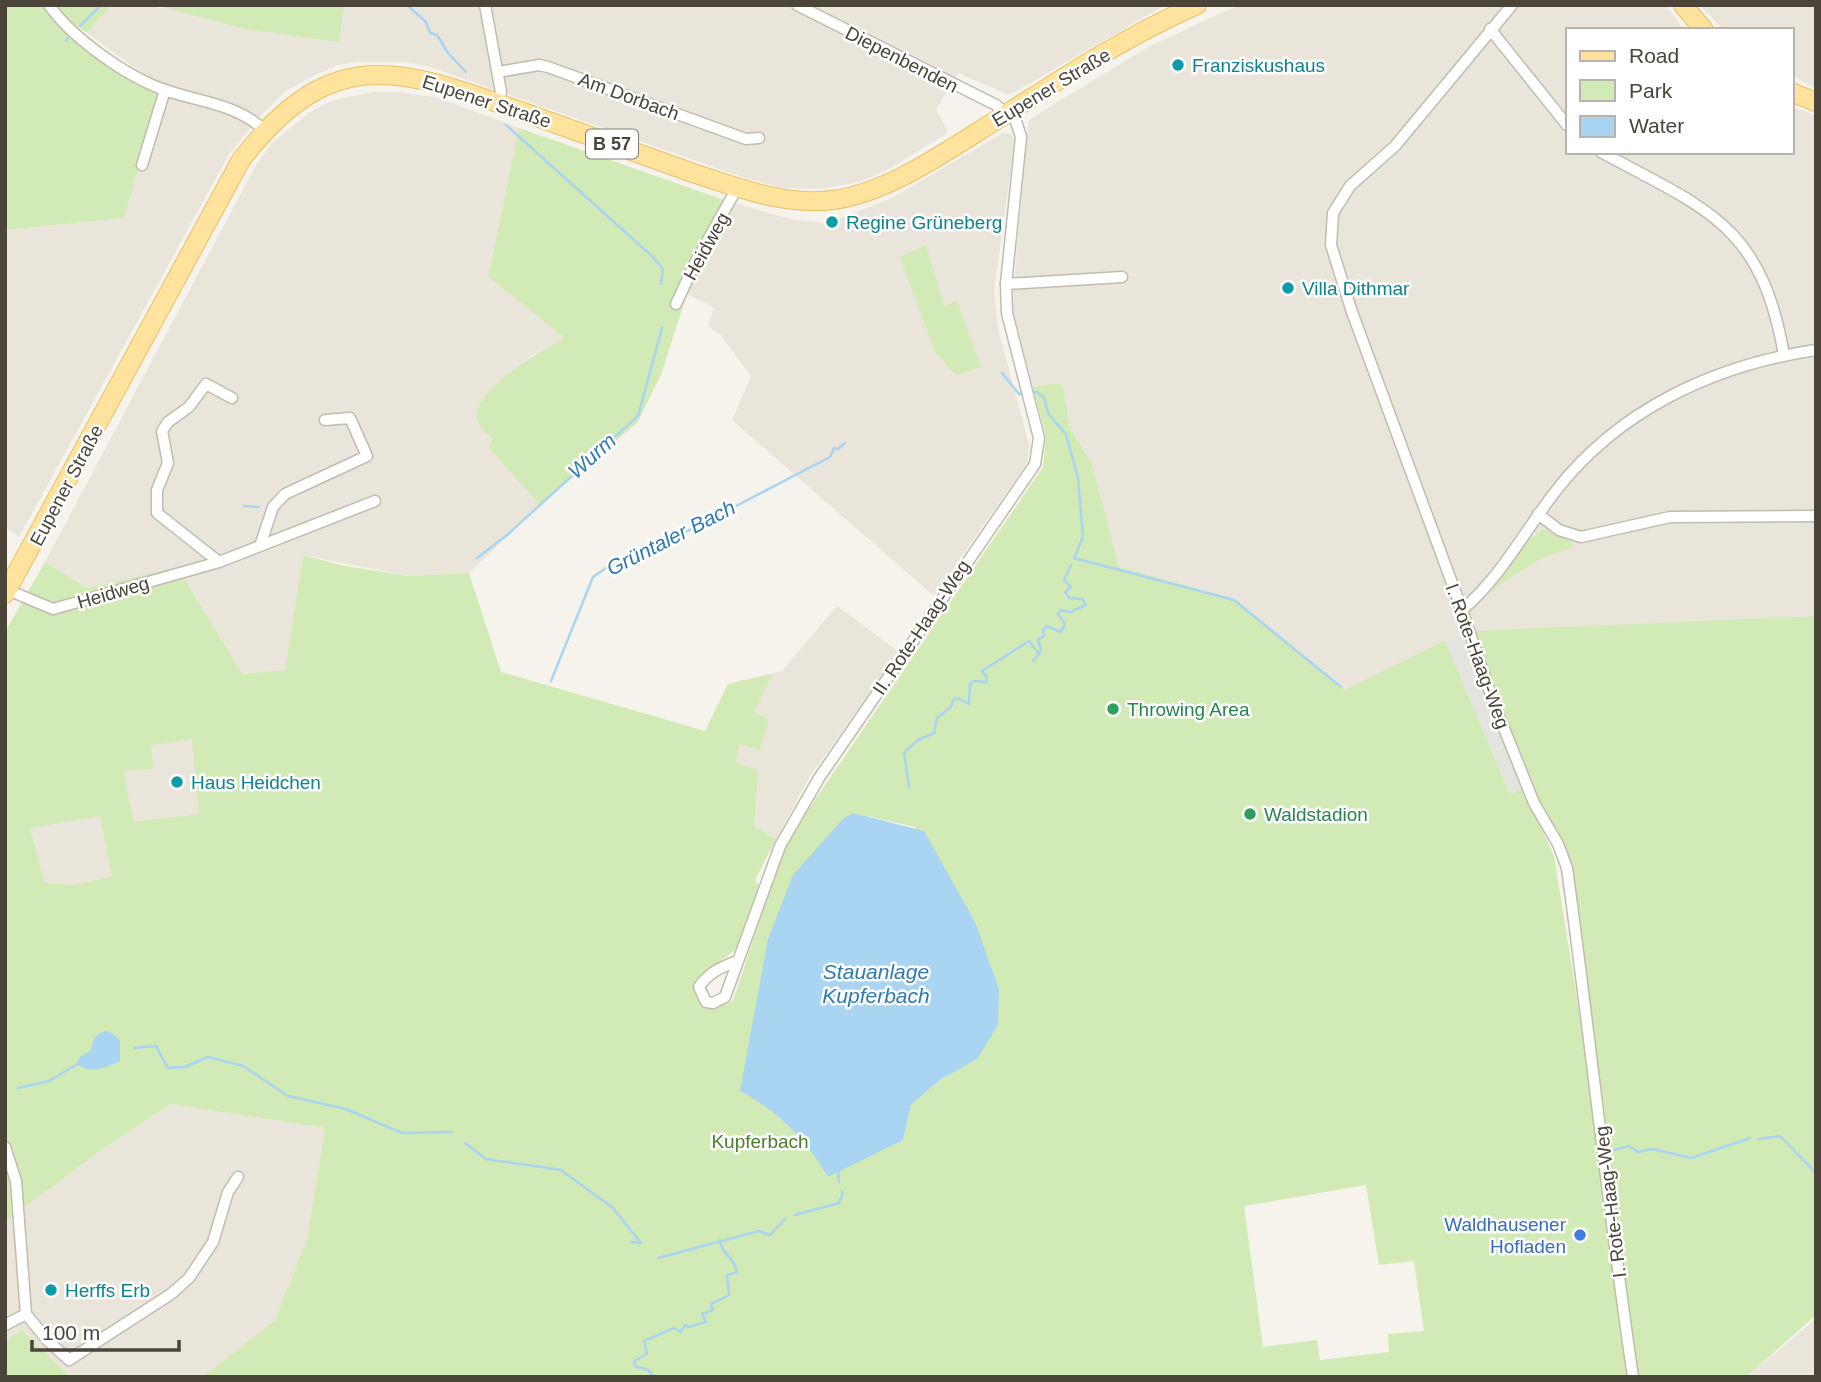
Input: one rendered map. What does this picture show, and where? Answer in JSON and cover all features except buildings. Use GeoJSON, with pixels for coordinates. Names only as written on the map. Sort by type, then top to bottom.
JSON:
{"type":"FeatureCollection","features":[{"type":"Feature","properties":{"kind":"main road","name":"Eupener Straße"},"geometry":{"type":"LineString","coordinates":[[7,592],[225,186],[264,130],[307,95],[336,82],[359,76],[407,75],[497,103],[737,188],[790,201],[822,201],[853,196],[892,180],[1131,39],[1196,5]]}},
{"type":"Feature","properties":{"kind":"main road"},"geometry":{"type":"LineString","coordinates":[[1683,5],[1702,28]]}},
{"type":"Feature","properties":{"kind":"main road"},"geometry":{"type":"LineString","coordinates":[[1793,93],[1816,103]]}},
{"type":"Feature","properties":{"kind":"street"},"geometry":{"type":"LineString","coordinates":[[49,5],[57,17],[82,39],[125,70],[165,90],[237,110],[264,130]]}},
{"type":"Feature","properties":{"kind":"street"},"geometry":{"type":"LineString","coordinates":[[485,5],[501,92],[497,103]]}},
{"type":"Feature","properties":{"kind":"street","name":"Diepenbenden"},"geometry":{"type":"LineString","coordinates":[[797,5],[1009,112]]}},
{"type":"Feature","properties":{"kind":"street","name":"I. Rote-Haag-Weg"},"geometry":{"type":"LineString","coordinates":[[1512,5],[1395,146],[1350,186],[1334,213],[1331,245],[1352,312],[1498,713],[1534,803],[1558,844],[1566,868],[1605,1158],[1613,1242],[1633,1377]]}},
{"type":"Feature","properties":{"kind":"street"},"geometry":{"type":"LineString","coordinates":[[1490,29],[1566,124]]}},
{"type":"Feature","properties":{"kind":"street","name":"Am Dorbach"},"geometry":{"type":"LineString","coordinates":[[498,72],[539,65],[548,67],[746,139],[759,138]]}},
{"type":"Feature","properties":{"kind":"street"},"geometry":{"type":"LineString","coordinates":[[142,165],[165,90]]}},
{"type":"Feature","properties":{"kind":"street","name":"II. Rote-Haag-Weg"},"geometry":{"type":"LineString","coordinates":[[737,961],[780,846],[819,778],[1035,464],[1039,438],[1007,313],[1006,284],[1021,137],[1016,121],[1009,112]]}},
{"type":"Feature","properties":{"kind":"street"},"geometry":{"type":"LineString","coordinates":[[1605,154],[1703,208],[1727,227],[1763,274],[1776,311],[1784,355]]}},
{"type":"Feature","properties":{"kind":"street","name":"Heidweg"},"geometry":{"type":"LineString","coordinates":[[676,304],[696,261],[737,188]]}},
{"type":"Feature","properties":{"kind":"street"},"geometry":{"type":"LineString","coordinates":[[1006,284],[1122,277]]}},
{"type":"Feature","properties":{"kind":"street"},"geometry":{"type":"LineString","coordinates":[[1462,610],[1492,581],[1538,514],[1594,448],[1620,427],[1702,380],[1784,355],[1816,350]]}},
{"type":"Feature","properties":{"kind":"street"},"geometry":{"type":"LineString","coordinates":[[219,562],[157,513],[157,490],[168,463],[162,431],[168,422],[189,407],[206,384],[232,398]]}},
{"type":"Feature","properties":{"kind":"street"},"geometry":{"type":"LineString","coordinates":[[260,546],[270,514],[285,494],[367,456],[350,418],[325,420]]}},
{"type":"Feature","properties":{"kind":"street","name":"Heidweg"},"geometry":{"type":"LineString","coordinates":[[7,592],[53,609],[219,562],[375,501]]}},
{"type":"Feature","properties":{"kind":"street"},"geometry":{"type":"LineString","coordinates":[[1538,514],[1559,530],[1581,537],[1670,517],[1816,516]]}},
{"type":"Feature","properties":{"kind":"street"},"geometry":{"type":"LineString","coordinates":[[5,1147],[16,1181],[26,1314],[69,1360],[171,1294],[189,1278],[213,1242],[228,1192],[238,1177]]}},
{"type":"Feature","properties":{"kind":"street"},"geometry":{"type":"LineString","coordinates":[[5,1325],[26,1314]]}},
{"type":"Feature","properties":{"kind":"shaded area"},"geometry":{"type":"Polygon","coordinates":[[[112,5],[155,5],[159,8],[266,5],[1165,5],[1013,93],[1007,94],[958,73],[936,110],[947,130],[946,134],[889,169],[858,182],[820,189],[782,188],[742,177],[430,67],[405,62],[356,62],[338,65],[313,76],[286,91],[264,112],[229,154],[19,537],[5,527],[5,230],[124,218],[138,167],[170,87],[146,76],[87,33],[112,5]]]}},
{"type":"Feature","properties":{"kind":"shaded area"},"geometry":{"type":"Polygon","coordinates":[[[1239,5],[1666,5],[1683,28],[1566,28],[1566,154],[1793,154],[1793,107],[1816,116],[1816,616],[1469,632],[1445,640],[1343,692],[1235,599],[1119,567],[1092,464],[1070,428],[1063,386],[1056,383],[1033,387],[1012,306],[1030,119],[1148,47],[1239,5]]]}},
{"type":"Feature","properties":{"kind":"shaded area"},"geometry":{"type":"Polygon","coordinates":[[[1700,5],[1816,5],[1816,89],[1793,76],[1793,28],[1722,28],[1700,5]]]}},
{"type":"Feature","properties":{"kind":"shaded area"},"geometry":{"type":"Polygon","coordinates":[[[374,92],[398,92],[439,98],[519,128],[488,277],[566,338],[530,357],[489,448],[540,505],[469,573],[408,576],[303,555],[285,671],[241,674],[177,567],[87,588],[45,562],[256,165],[272,143],[310,112],[334,100],[374,92]]]}},
{"type":"Feature","properties":{"kind":"shaded area"},"geometry":{"type":"Polygon","coordinates":[[[1003,133],[1010,134],[1015,139],[994,291],[998,329],[1029,444],[1027,463],[934,596],[732,420],[751,376],[720,334],[708,326],[714,308],[687,294],[679,281],[727,201],[794,220],[828,223],[892,198],[1003,133]]]}},
{"type":"Feature","properties":{"kind":"shaded area"},"geometry":{"type":"Polygon","coordinates":[[[837,606],[899,652],[810,776],[776,839],[754,826],[700,829],[728,684],[782,671],[837,606]]]}},
{"type":"Feature","properties":{"kind":"shaded area"},"geometry":{"type":"Polygon","coordinates":[[[1469,632],[1523,788],[1510,794],[1445,640],[1469,632]]]}},
{"type":"Feature","properties":{"kind":"shaded area"},"geometry":{"type":"Polygon","coordinates":[[[231,716],[199,835],[179,860],[75,885],[45,883],[30,828],[85,748],[231,716]]]}},
{"type":"Feature","properties":{"kind":"shaded area"},"geometry":{"type":"Polygon","coordinates":[[[170,1104],[325,1128],[307,1240],[274,1321],[202,1377],[70,1377],[22,1330],[5,1340],[5,1222],[100,1151],[170,1104]]]}},
{"type":"Feature","properties":{"kind":"shaded area"},"geometry":{"type":"Polygon","coordinates":[[[1816,1315],[1816,1377],[1746,1377],[1811,1323],[1816,1315]]]}},
{"type":"Feature","properties":{"kind":"green space"},"geometry":{"type":"Polygon","coordinates":[[[5,5],[42,5],[53,21],[156,93],[158,98],[124,218],[5,230],[5,5]]]}},
{"type":"Feature","properties":{"kind":"green space"},"geometry":{"type":"Polygon","coordinates":[[[54,5],[112,5],[87,33],[61,15],[54,5]]]}},
{"type":"Feature","properties":{"kind":"green space"},"geometry":{"type":"Polygon","coordinates":[[[155,5],[344,5],[339,42],[245,29],[155,5]]]}},
{"type":"Feature","properties":{"kind":"green space"},"geometry":{"type":"Polygon","coordinates":[[[519,128],[727,201],[679,281],[687,294],[661,375],[637,423],[540,505],[489,448],[493,439],[481,427],[477,417],[479,406],[498,383],[565,338],[488,277],[519,128]]]}},
{"type":"Feature","properties":{"kind":"green space"},"geometry":{"type":"Polygon","coordinates":[[[926,245],[944,306],[957,301],[981,367],[956,375],[935,352],[900,257],[926,245]]]}},
{"type":"Feature","properties":{"kind":"green space"},"geometry":{"type":"Polygon","coordinates":[[[1057,383],[1063,386],[1070,428],[1092,464],[1119,567],[1235,599],[1342,687],[1343,691],[1445,640],[1510,794],[1523,788],[1554,856],[1603,1159],[1628,1377],[202,1377],[274,1321],[307,1240],[325,1128],[170,1104],[100,1151],[5,1222],[5,632],[45,562],[87,588],[177,567],[242,674],[285,670],[303,555],[345,566],[408,576],[469,573],[501,672],[705,731],[728,684],[772,674],[754,713],[769,719],[760,750],[739,744],[736,763],[758,770],[754,826],[776,839],[755,880],[759,886],[738,948],[715,965],[696,987],[697,999],[711,1006],[719,1006],[733,1001],[786,842],[1043,467],[1046,437],[1033,387],[1057,383]],[[192,739],[151,745],[153,769],[123,771],[134,822],[199,814],[192,739]],[[853,813],[747,1065],[740,1090],[790,1127],[828,1176],[903,1140],[911,1105],[940,1080],[977,1059],[915,827],[853,813]],[[100,816],[30,828],[45,883],[75,885],[112,876],[100,816]],[[1366,1185],[1244,1206],[1263,1347],[1317,1340],[1320,1360],[1389,1352],[1388,1334],[1424,1331],[1414,1261],[1379,1265],[1366,1185]]]}},
{"type":"Feature","properties":{"kind":"green space"},"geometry":{"type":"Polygon","coordinates":[[[1543,529],[1571,542],[1574,547],[1540,559],[1493,589],[1527,542],[1543,529]]]}},
{"type":"Feature","properties":{"kind":"green space"},"geometry":{"type":"Polygon","coordinates":[[[1816,616],[1816,1315],[1746,1377],[1638,1377],[1561,841],[1531,784],[1474,631],[1816,616]]]}},
{"type":"Feature","properties":{"kind":"green space"},"geometry":{"type":"Polygon","coordinates":[[[22,1330],[70,1377],[5,1377],[5,1340],[22,1330]]]}},
{"type":"Feature","properties":{"kind":"water","name":"Stauanlage Kupferbach"},"geometry":{"type":"Polygon","coordinates":[[[853,813],[924,831],[975,922],[999,989],[998,1025],[977,1059],[940,1080],[911,1105],[903,1140],[828,1177],[811,1151],[779,1117],[740,1091],[768,939],[793,875],[843,819],[853,813]]]}},
{"type":"Feature","properties":{"kind":"water"},"geometry":{"type":"Polygon","coordinates":[[[109,1031],[120,1040],[120,1061],[93,1069],[77,1064],[80,1057],[91,1050],[96,1036],[109,1031]]]}},
{"type":"Feature","properties":{"kind":"waterway","name":"Wurm"},"geometry":{"type":"LineString","coordinates":[[80,26],[101,5]]}},
{"type":"Feature","properties":{"kind":"waterway","name":"Wurm"},"geometry":{"type":"LineString","coordinates":[[407,5],[426,22],[430,33],[437,35],[448,53],[466,72]]}},
{"type":"Feature","properties":{"kind":"waterway","name":"Wurm"},"geometry":{"type":"LineString","coordinates":[[506,125],[653,257],[663,269],[661,284]]}},
{"type":"Feature","properties":{"kind":"waterway","name":"Wurm"},"geometry":{"type":"LineString","coordinates":[[477,558],[507,535],[638,416],[662,328]]}},
{"type":"Feature","properties":{"kind":"waterway","name":"Kupferbach"},"geometry":{"type":"LineString","coordinates":[[1002,373],[1019,394],[1024,393]]}},
{"type":"Feature","properties":{"kind":"waterway"},"geometry":{"type":"LineString","coordinates":[[1031,392],[1037,392],[1044,398],[1049,415],[1066,434],[1078,478],[1083,537],[1074,558],[1234,600],[1341,687]]}},
{"type":"Feature","properties":{"kind":"waterway","name":"Grüntaler Bach"},"geometry":{"type":"LineString","coordinates":[[551,681],[593,577],[615,562],[694,528],[830,457],[834,448],[838,449],[845,443]]}},
{"type":"Feature","properties":{"kind":"waterway","name":"Wurm"},"geometry":{"type":"LineString","coordinates":[[244,506],[259,507]]}},
{"type":"Feature","properties":{"kind":"waterway","name":"Kupferbach"},"geometry":{"type":"LineString","coordinates":[[909,787],[904,753],[918,740],[934,733],[937,718],[951,707],[953,700],[958,698],[969,704],[970,684],[974,681],[986,682],[987,677],[982,671],[1029,641],[1039,654],[1041,649],[1038,640],[1044,636],[1043,630],[1047,626],[1061,632],[1065,624],[1058,614],[1060,610],[1070,612],[1086,605],[1082,599],[1069,598],[1065,592],[1071,587],[1064,580],[1071,565]]}},
{"type":"Feature","properties":{"kind":"waterway"},"geometry":{"type":"LineString","coordinates":[[1033,661],[1039,654]]}},
{"type":"Feature","properties":{"kind":"waterway","name":"Kupferbach"},"geometry":{"type":"LineString","coordinates":[[134,1048],[156,1046],[168,1068],[185,1067],[208,1057],[243,1066],[288,1096],[346,1109],[402,1133],[452,1132]]}},
{"type":"Feature","properties":{"kind":"waterway","name":"Kupferbach"},"geometry":{"type":"LineString","coordinates":[[18,1088],[49,1081],[79,1063]]}},
{"type":"Feature","properties":{"kind":"waterway"},"geometry":{"type":"LineString","coordinates":[[1759,1139],[1780,1136],[1816,1173]]}},
{"type":"Feature","properties":{"kind":"waterway"},"geometry":{"type":"LineString","coordinates":[[1606,1152],[1629,1146],[1638,1152],[1652,1149],[1691,1158],[1750,1138]]}},
{"type":"Feature","properties":{"kind":"waterway","name":"Kupferbach"},"geometry":{"type":"LineString","coordinates":[[465,1143],[486,1159],[561,1170],[613,1208],[641,1243]]}},
{"type":"Feature","properties":{"kind":"waterway","name":"Kupferbach"},"geometry":{"type":"LineString","coordinates":[[838,1171],[839,1182]]}},
{"type":"Feature","properties":{"kind":"waterway","name":"Kupferbach"},"geometry":{"type":"LineString","coordinates":[[795,1215],[839,1203],[843,1192]]}},
{"type":"Feature","properties":{"kind":"waterway","name":"Kupferbach"},"geometry":{"type":"LineString","coordinates":[[658,1258],[759,1231],[770,1235],[785,1219]]}},
{"type":"Feature","properties":{"kind":"waterway"},"geometry":{"type":"LineString","coordinates":[[654,1377],[648,1370],[635,1366],[634,1361],[647,1354],[644,1341],[674,1328],[681,1332],[685,1325],[688,1327],[706,1322],[702,1314],[713,1310],[711,1304],[729,1295],[727,1275],[737,1272],[720,1240]]}},
{"type":"Feature","properties":{"kind":"waterway","name":"Kupferbach"},"geometry":{"type":"LineString","coordinates":[[631,1242],[641,1243]]}},
{"type":"Feature","properties":{"kind":"place","name":"Franziskushaus"},"geometry":{"type":"Point","coordinates":[1178,65]}},
{"type":"Feature","properties":{"kind":"place","name":"Regine Grüneberg"},"geometry":{"type":"Point","coordinates":[832,222]}},
{"type":"Feature","properties":{"kind":"place","name":"Villa Dithmar"},"geometry":{"type":"Point","coordinates":[1288,288]}},
{"type":"Feature","properties":{"kind":"place","name":"Throwing Area"},"geometry":{"type":"Point","coordinates":[1113,709]}},
{"type":"Feature","properties":{"kind":"place","name":"Haus Heidchen"},"geometry":{"type":"Point","coordinates":[177,782]}},
{"type":"Feature","properties":{"kind":"place","name":"Waldstadion"},"geometry":{"type":"Point","coordinates":[1250,814]}},
{"type":"Feature","properties":{"kind":"place","name":"Waldhausener Hofladen"},"geometry":{"type":"Point","coordinates":[1580,1235]}},
{"type":"Feature","properties":{"kind":"place","name":"Herffs Erb"},"geometry":{"type":"Point","coordinates":[51,1290]}}]}
